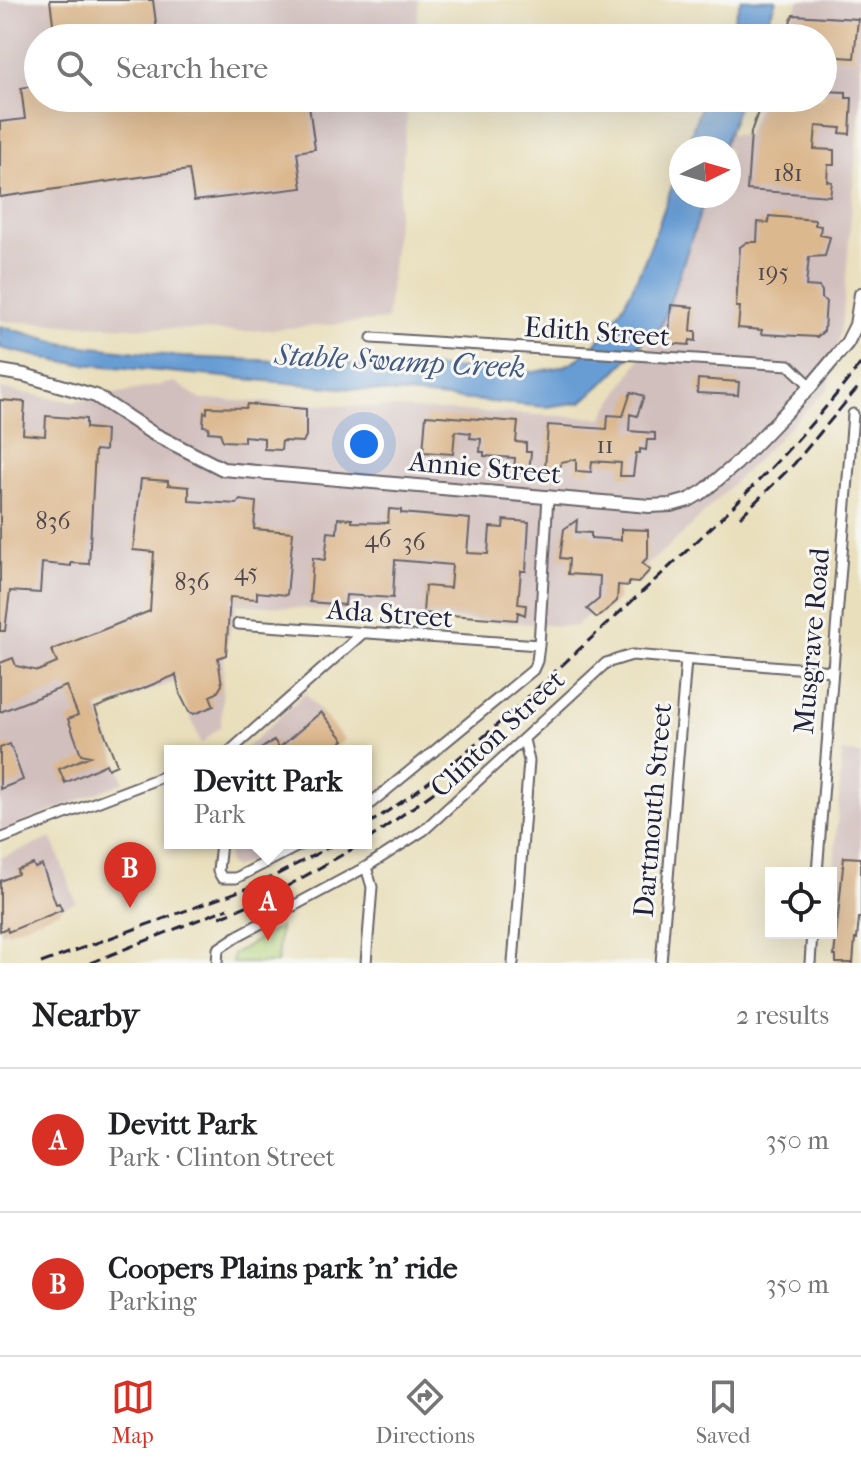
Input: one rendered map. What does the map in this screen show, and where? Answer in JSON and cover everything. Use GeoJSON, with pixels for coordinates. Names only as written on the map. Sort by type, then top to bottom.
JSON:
{"type":"FeatureCollection","features":[{"type":"Feature","properties":{"kind":"street","name":"Annie Street"},"geometry":{"type":"LineString","coordinates":[[0,371],[96,396],[152,433],[223,469],[649,506],[671,505],[689,500],[704,491],[736,464],[811,386],[852,336],[861,294]]}},
{"type":"Feature","properties":{"kind":"street","name":"Edith Street"},"geometry":{"type":"LineString","coordinates":[[372,338],[789,365],[811,386]]}},
{"type":"Feature","properties":{"kind":"street","name":"Musgrave Road"},"geometry":{"type":"LineString","coordinates":[[817,867],[853,414]]}},
{"type":"Feature","properties":{"kind":"street"},"geometry":{"type":"LineString","coordinates":[[372,802],[533,670],[539,645],[548,496]]}},
{"type":"Feature","properties":{"kind":"street","name":"Ada Street"},"geometry":{"type":"LineString","coordinates":[[238,624],[539,645]]}},
{"type":"Feature","properties":{"kind":"street"},"geometry":{"type":"LineString","coordinates":[[237,745],[363,633]]}},
{"type":"Feature","properties":{"kind":"street","name":"Clinton Street"},"geometry":{"type":"LineString","coordinates":[[217,963],[218,949],[239,935],[366,867],[424,830],[606,663],[632,655],[833,671]]}},
{"type":"Feature","properties":{"kind":"street","name":"Dartmouth Street"},"geometry":{"type":"LineString","coordinates":[[661,963],[686,660]]}},
{"type":"Feature","properties":{"kind":"street"},"geometry":{"type":"LineString","coordinates":[[513,963],[529,761],[524,740]]}},
{"type":"Feature","properties":{"kind":"street"},"geometry":{"type":"LineString","coordinates":[[0,839],[164,776]]}},
{"type":"Feature","properties":{"kind":"street"},"geometry":{"type":"LineString","coordinates":[[220,849],[218,871],[222,878],[236,878],[292,849]]}},
{"type":"Feature","properties":{"kind":"street"},"geometry":{"type":"LineString","coordinates":[[366,867],[372,887],[366,963]]}},
{"type":"Feature","properties":{"kind":"street"},"geometry":{"type":"LineString","coordinates":[[810,963],[812,939]]}},
{"type":"Feature","properties":{"kind":"shaded area"},"geometry":{"type":"Polygon","coordinates":[[[0,0],[419,0],[416,24],[24,24],[24,112],[408,112],[387,320],[240,332],[0,321],[0,0]]]}},
{"type":"Feature","properties":{"kind":"shaded area"},"geometry":{"type":"Polygon","coordinates":[[[799,0],[861,0],[861,90],[843,316],[829,387],[683,534],[574,627],[237,604],[224,656],[221,726],[201,744],[177,681],[98,708],[124,782],[0,832],[0,389],[74,402],[175,382],[200,399],[602,418],[662,324],[702,208],[741,208],[741,136],[728,134],[746,136],[755,112],[837,112],[837,24],[790,24],[799,0]]]}},
{"type":"Feature","properties":{"kind":"shaded area"},"geometry":{"type":"Polygon","coordinates":[[[305,693],[344,739],[337,745],[249,745],[305,693]]]}},
{"type":"Feature","properties":{"kind":"shaded area"},"geometry":{"type":"Polygon","coordinates":[[[842,752],[861,754],[861,918],[837,916],[837,867],[834,867],[842,752]]]}},
{"type":"Feature","properties":{"kind":"shaded area"},"geometry":{"type":"Polygon","coordinates":[[[52,838],[76,902],[0,933],[0,858],[52,838]]]}},
{"type":"Feature","properties":{"kind":"shaded area"},"geometry":{"type":"Polygon","coordinates":[[[228,849],[273,849],[234,868],[228,863],[228,849]]]}},
{"type":"Feature","properties":{"kind":"green space"},"geometry":{"type":"Polygon","coordinates":[[[280,927],[277,963],[232,963],[233,954],[280,927]]]}},
{"type":"Feature","properties":{"kind":"water"},"geometry":{"type":"Polygon","coordinates":[[[741,0],[776,0],[767,24],[732,24],[741,0]]]}},
{"type":"Feature","properties":{"kind":"water"},"geometry":{"type":"Polygon","coordinates":[[[699,112],[736,112],[727,136],[690,136],[699,112]]]}},
{"type":"Feature","properties":{"kind":"water"},"geometry":{"type":"Polygon","coordinates":[[[669,195],[669,208],[702,208],[662,324],[582,402],[546,407],[62,362],[0,348],[0,326],[65,344],[182,357],[535,372],[571,363],[591,348],[610,327],[652,243],[669,195]]]}},
{"type":"Feature","properties":{"kind":"building"},"geometry":{"type":"Polygon","coordinates":[[[50,0],[153,0],[156,24],[53,24],[50,0]]]}},
{"type":"Feature","properties":{"kind":"building"},"geometry":{"type":"Polygon","coordinates":[[[793,15],[858,19],[854,58],[837,57],[837,24],[789,24],[793,15]]]}},
{"type":"Feature","properties":{"kind":"building"},"geometry":{"type":"Polygon","coordinates":[[[837,92],[846,92],[846,98],[852,98],[850,134],[840,133],[841,128],[816,126],[814,149],[834,150],[834,165],[828,165],[827,181],[832,182],[830,196],[747,190],[751,132],[758,112],[837,112],[837,92]]]}},
{"type":"Feature","properties":{"kind":"building"},"geometry":{"type":"Polygon","coordinates":[[[24,112],[310,112],[315,149],[297,152],[302,188],[194,201],[189,170],[0,197],[0,122],[25,119],[24,112]]]}},
{"type":"Feature","properties":{"kind":"building"},"geometry":{"type":"Polygon","coordinates":[[[769,216],[815,220],[815,225],[821,226],[820,235],[830,237],[825,256],[809,257],[806,286],[819,287],[822,299],[826,301],[824,331],[817,337],[761,334],[762,330],[738,328],[740,307],[736,307],[740,247],[747,242],[757,242],[758,222],[769,223],[769,216]]]}},
{"type":"Feature","properties":{"kind":"building"},"geometry":{"type":"Polygon","coordinates":[[[671,305],[693,307],[691,331],[696,331],[696,341],[690,340],[689,345],[664,343],[665,333],[669,333],[671,305]]]}},
{"type":"Feature","properties":{"kind":"building"},"geometry":{"type":"Polygon","coordinates":[[[698,379],[739,382],[738,395],[697,393],[698,379]]]}},
{"type":"Feature","properties":{"kind":"building"},"geometry":{"type":"Polygon","coordinates":[[[631,392],[644,396],[637,416],[630,414],[629,431],[655,433],[655,440],[647,440],[646,450],[640,449],[640,453],[636,453],[633,476],[620,476],[621,463],[592,461],[591,472],[576,471],[576,459],[561,462],[560,470],[545,469],[548,425],[607,429],[608,415],[623,416],[631,392]]]}},
{"type":"Feature","properties":{"kind":"building"},"geometry":{"type":"Polygon","coordinates":[[[0,400],[25,402],[23,434],[45,436],[46,416],[86,419],[86,428],[106,430],[105,451],[95,450],[89,564],[42,563],[40,593],[10,591],[5,631],[0,631],[0,400]]]}},
{"type":"Feature","properties":{"kind":"building"},"geometry":{"type":"Polygon","coordinates":[[[247,404],[306,409],[306,436],[303,442],[282,441],[281,450],[264,449],[264,438],[244,436],[244,442],[223,441],[220,433],[208,432],[209,427],[203,426],[207,407],[246,408],[247,404]]]}},
{"type":"Feature","properties":{"kind":"building"},"geometry":{"type":"Polygon","coordinates":[[[426,415],[518,422],[516,442],[526,443],[526,452],[531,452],[529,473],[514,472],[515,458],[484,456],[484,452],[480,452],[481,439],[470,438],[471,433],[455,431],[453,454],[423,452],[426,415]]]}},
{"type":"Feature","properties":{"kind":"building"},"geometry":{"type":"Polygon","coordinates":[[[141,479],[168,481],[168,485],[189,487],[189,501],[256,502],[254,529],[293,532],[287,595],[257,592],[257,599],[230,597],[226,655],[218,658],[222,685],[217,693],[210,696],[214,706],[194,714],[189,712],[180,694],[176,675],[95,708],[117,765],[108,769],[106,764],[65,783],[59,769],[90,756],[81,754],[68,719],[78,715],[66,686],[0,712],[0,663],[13,658],[16,666],[38,671],[57,663],[52,650],[150,611],[154,552],[133,550],[141,479]]]}},
{"type":"Feature","properties":{"kind":"building"},"geometry":{"type":"Polygon","coordinates":[[[389,509],[401,510],[401,513],[470,519],[467,553],[488,554],[490,527],[503,528],[504,520],[529,522],[526,571],[521,571],[518,604],[526,605],[525,615],[518,612],[517,620],[423,613],[425,586],[450,588],[452,565],[395,560],[393,598],[346,595],[345,605],[310,602],[313,558],[325,560],[328,532],[337,533],[338,518],[352,519],[352,522],[388,523],[389,509]]]}},
{"type":"Feature","properties":{"kind":"building"},"geometry":{"type":"Polygon","coordinates":[[[577,520],[576,532],[591,533],[591,538],[621,540],[621,529],[648,530],[648,557],[642,563],[650,570],[638,583],[618,585],[617,601],[597,618],[587,609],[599,599],[600,576],[568,574],[569,559],[560,558],[564,529],[577,520]]]}},
{"type":"Feature","properties":{"kind":"building"},"geometry":{"type":"Polygon","coordinates":[[[321,712],[344,740],[338,745],[282,745],[321,712]]]}},
{"type":"Feature","properties":{"kind":"building"},"geometry":{"type":"Polygon","coordinates":[[[10,744],[23,780],[0,789],[0,748],[10,744]]]}},
{"type":"Feature","properties":{"kind":"building"},"geometry":{"type":"Polygon","coordinates":[[[844,857],[861,858],[861,918],[853,963],[836,963],[844,857]]]}},
{"type":"Feature","properties":{"kind":"building"},"geometry":{"type":"Polygon","coordinates":[[[33,864],[35,868],[42,865],[56,904],[59,903],[62,910],[8,932],[7,928],[0,931],[0,881],[33,864]]]}},
{"type":"Feature","properties":{"kind":"railway"},"geometry":{"type":"LineString","coordinates":[[372,821],[425,785],[480,740],[694,544],[798,439],[861,363]]}},
{"type":"Feature","properties":{"kind":"railway"},"geometry":{"type":"LineString","coordinates":[[740,517],[794,464],[861,384]]}},
{"type":"Feature","properties":{"kind":"railway"},"geometry":{"type":"LineString","coordinates":[[372,837],[437,790]]}},
{"type":"Feature","properties":{"kind":"railway"},"geometry":{"type":"LineString","coordinates":[[41,963],[259,884],[326,849]]}},
{"type":"Feature","properties":{"kind":"railway"},"geometry":{"type":"LineString","coordinates":[[220,917],[270,896],[352,849]]}},
{"type":"Feature","properties":{"kind":"railway"},"geometry":{"type":"LineString","coordinates":[[90,963],[228,908]]}},
{"type":"Feature","properties":{"kind":"place","name":"Coopers Plains park 'n' ride"},"geometry":{"type":"Point","coordinates":[130,908]}},
{"type":"Feature","properties":{"kind":"place","name":"Devitt Park"},"geometry":{"type":"Point","coordinates":[268,941]}},
{"type":"Feature","properties":{"kind":"water label","name":"Stable Swamp Creek"},"geometry":{"type":"Point","coordinates":[400,361]}}]}
